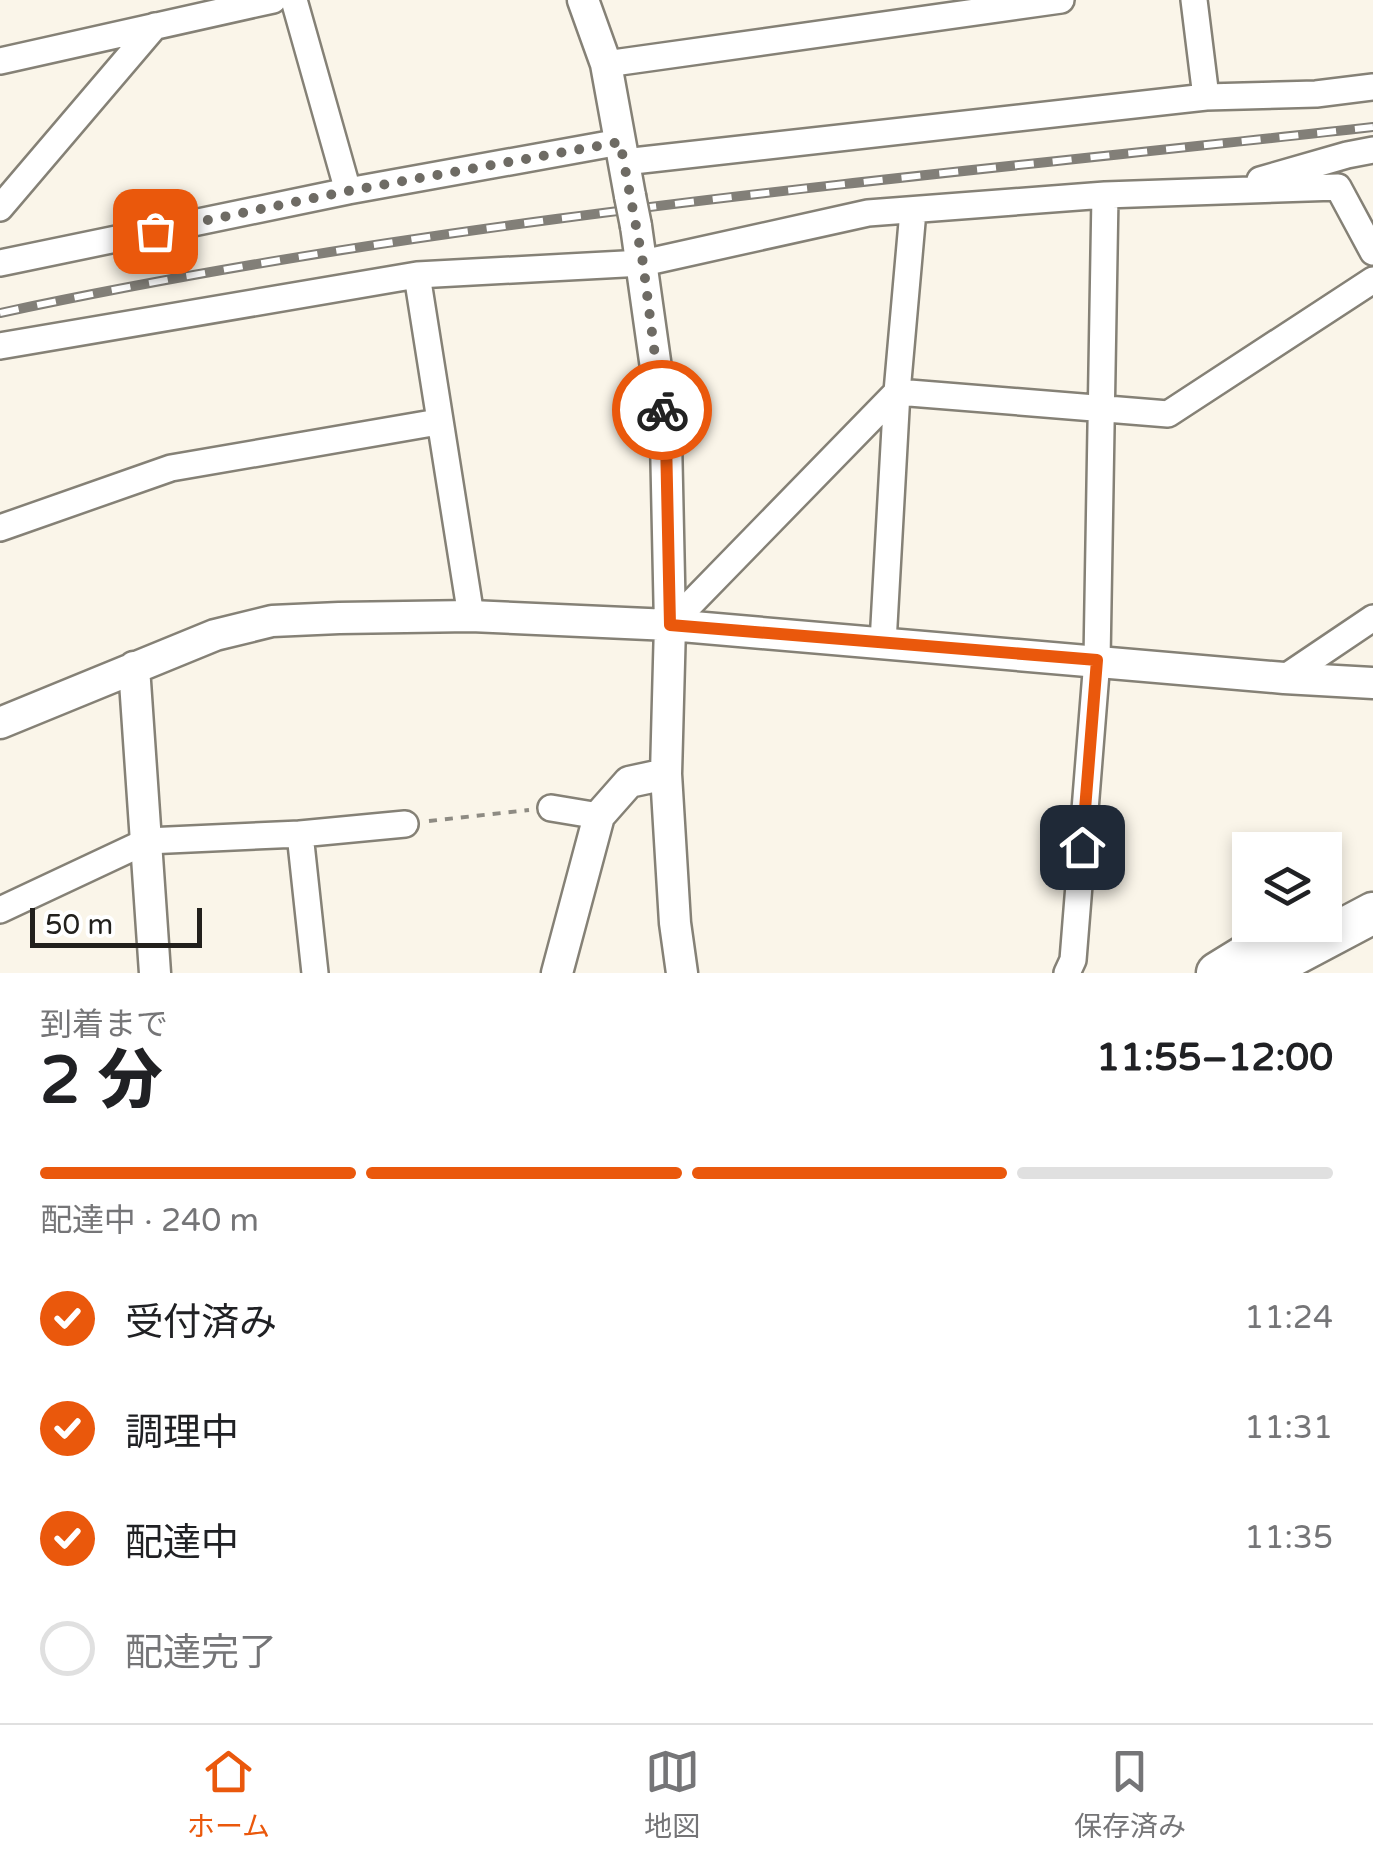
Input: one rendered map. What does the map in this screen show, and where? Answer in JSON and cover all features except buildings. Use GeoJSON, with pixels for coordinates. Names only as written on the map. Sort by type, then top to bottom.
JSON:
{"type":"FeatureCollection","features":[{"type":"Feature","properties":{"kind":"highway"},"geometry":{"type":"LineString","coordinates":[[1342,904],[1373,888]]}},
{"type":"Feature","properties":{"kind":"highway"},"geometry":{"type":"LineString","coordinates":[[1260,973],[1373,913]]}},
{"type":"Feature","properties":{"kind":"highway"},"geometry":{"type":"LineString","coordinates":[[1217,973],[1269,942]]}},
{"type":"Feature","properties":{"kind":"street"},"geometry":{"type":"LineString","coordinates":[[0,61],[273,0]]}},
{"type":"Feature","properties":{"kind":"street"},"geometry":{"type":"LineString","coordinates":[[294,0],[348,191]]}},
{"type":"Feature","properties":{"kind":"street"},"geometry":{"type":"LineString","coordinates":[[583,0],[606,64],[643,263],[666,439],[670,625],[666,774],[682,973]]}},
{"type":"Feature","properties":{"kind":"street"},"geometry":{"type":"LineString","coordinates":[[606,64],[1061,0]]}},
{"type":"Feature","properties":{"kind":"street"},"geometry":{"type":"LineString","coordinates":[[1194,0],[1206,97]]}},
{"type":"Feature","properties":{"kind":"street"},"geometry":{"type":"LineString","coordinates":[[0,208],[155,26]]}},
{"type":"Feature","properties":{"kind":"street"},"geometry":{"type":"LineString","coordinates":[[0,263],[348,191],[622,152],[1206,97],[1316,94],[1373,86]]}},
{"type":"Feature","properties":{"kind":"street"},"geometry":{"type":"LineString","coordinates":[[1227,190],[1347,154],[1373,150]]}},
{"type":"Feature","properties":{"kind":"street"},"geometry":{"type":"LineString","coordinates":[[0,346],[418,274],[643,263],[868,213],[1105,194],[1338,187],[1373,252]]}},
{"type":"Feature","properties":{"kind":"street"},"geometry":{"type":"LineString","coordinates":[[1066,973],[1073,960],[1097,660],[1105,194]]}},
{"type":"Feature","properties":{"kind":"street"},"geometry":{"type":"LineString","coordinates":[[883,643],[913,210]]}},
{"type":"Feature","properties":{"kind":"street"},"geometry":{"type":"LineString","coordinates":[[418,274],[438,422],[472,616]]}},
{"type":"Feature","properties":{"kind":"street"},"geometry":{"type":"LineString","coordinates":[[898,392],[1168,414],[1373,280]]}},
{"type":"Feature","properties":{"kind":"street"},"geometry":{"type":"LineString","coordinates":[[670,625],[898,392]]}},
{"type":"Feature","properties":{"kind":"street"},"geometry":{"type":"LineString","coordinates":[[0,528],[171,468],[438,422]]}},
{"type":"Feature","properties":{"kind":"street"},"geometry":{"type":"LineString","coordinates":[[0,722],[215,635],[272,621],[472,616],[670,625],[1373,683]]}},
{"type":"Feature","properties":{"kind":"street"},"geometry":{"type":"LineString","coordinates":[[1284,678],[1373,618]]}},
{"type":"Feature","properties":{"kind":"street"},"geometry":{"type":"LineString","coordinates":[[134,667],[155,973]]}},
{"type":"Feature","properties":{"kind":"street"},"geometry":{"type":"LineString","coordinates":[[557,973],[600,816],[629,782],[666,774]]}},
{"type":"Feature","properties":{"kind":"street"},"geometry":{"type":"LineString","coordinates":[[550,808],[600,816]]}},
{"type":"Feature","properties":{"kind":"street"},"geometry":{"type":"LineString","coordinates":[[0,910],[147,842],[405,824]]}},
{"type":"Feature","properties":{"kind":"street"},"geometry":{"type":"LineString","coordinates":[[300,834],[315,973]]}},
{"type":"Feature","properties":{"kind":"path"},"geometry":{"type":"LineString","coordinates":[[405,824],[550,808]]}},
{"type":"Feature","properties":{"kind":"railway"},"geometry":{"type":"LineString","coordinates":[[0,313],[170,279],[512,225],[1373,127]]}},
{"type":"Feature","properties":{"kind":"way so far"},"geometry":{"type":"LineString","coordinates":[[155,231],[348,191],[620,142],[643,263],[662,410]]}},
{"type":"Feature","properties":{"kind":"route"},"geometry":{"type":"LineString","coordinates":[[662,410],[670,625],[1097,660],[1082,847]]}}]}
